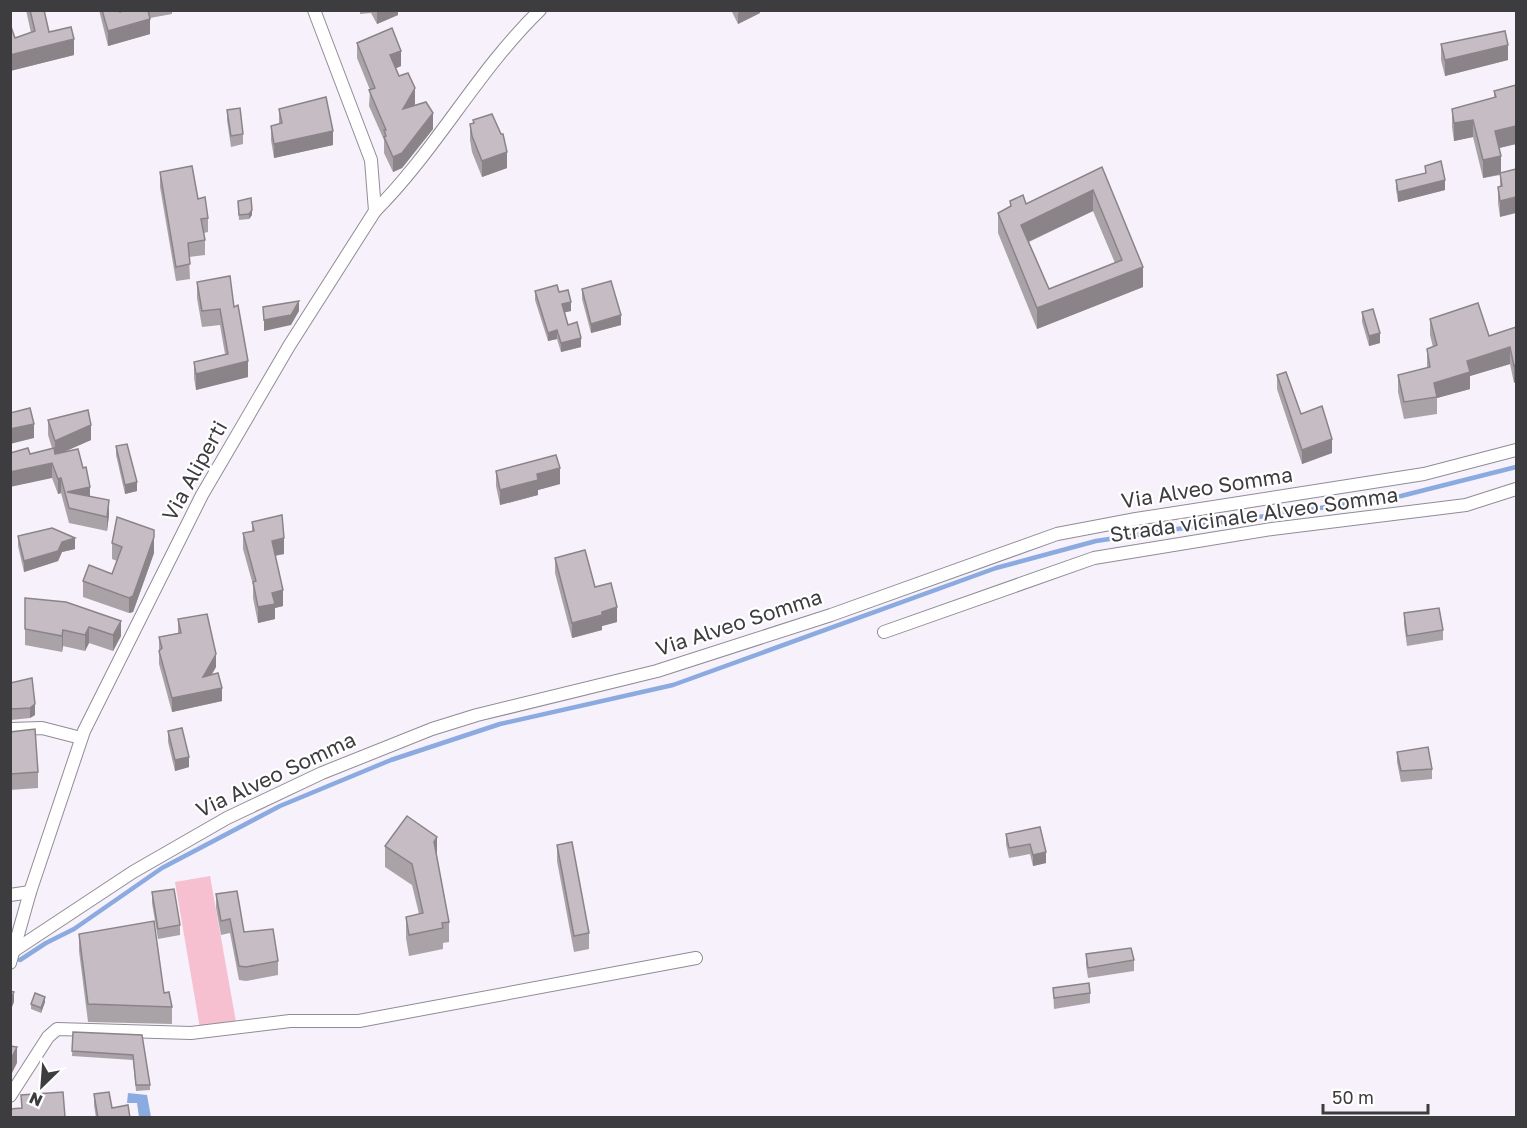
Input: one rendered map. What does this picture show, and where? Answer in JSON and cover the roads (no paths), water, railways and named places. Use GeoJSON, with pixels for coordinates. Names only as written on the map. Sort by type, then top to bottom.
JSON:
{"type":"FeatureCollection","features":[{"type":"Feature","properties":{"kind":"street"},"geometry":{"type":"LineString","coordinates":[[314,10],[371,160],[375,211]]}},
{"type":"Feature","properties":{"kind":"street","name":"Via Aliperti"},"geometry":{"type":"LineString","coordinates":[[10,963],[30,892],[81,738],[202,495],[289,346],[375,211],[399,187],[433,145],[497,55],[540,10]]}},
{"type":"Feature","properties":{"kind":"street","name":"Via Alveo Somma"},"geometry":{"type":"LineString","coordinates":[[15,950],[133,872],[227,818],[332,769],[444,726],[657,670],[831,615],[1057,534],[1106,524],[1424,474],[1516,450]]}},
{"type":"Feature","properties":{"kind":"street","name":"Strada vicinale Alveo Somma"},"geometry":{"type":"LineString","coordinates":[[884,632],[1094,558],[1272,529],[1466,505],[1516,489]]}},
{"type":"Feature","properties":{"kind":"street"},"geometry":{"type":"LineString","coordinates":[[10,729],[42,728],[81,738]]}},
{"type":"Feature","properties":{"kind":"street"},"geometry":{"type":"LineString","coordinates":[[10,895],[30,892]]}},
{"type":"Feature","properties":{"kind":"street"},"geometry":{"type":"LineString","coordinates":[[10,1096],[48,1037],[57,1029],[190,1033],[290,1021],[358,1021],[696,958]]}},
{"type":"Feature","properties":{"kind":"water"},"geometry":{"type":"Polygon","coordinates":[[[128,1093],[147,1095],[151,1117],[139,1117],[137,1103],[127,1103],[128,1093]]]}},
{"type":"Feature","properties":{"kind":"waterway"},"geometry":{"type":"LineString","coordinates":[[20,960],[74,929],[162,868],[280,806],[391,760],[500,724],[673,685],[996,568],[1096,541],[1401,496],[1516,467]]}}]}
